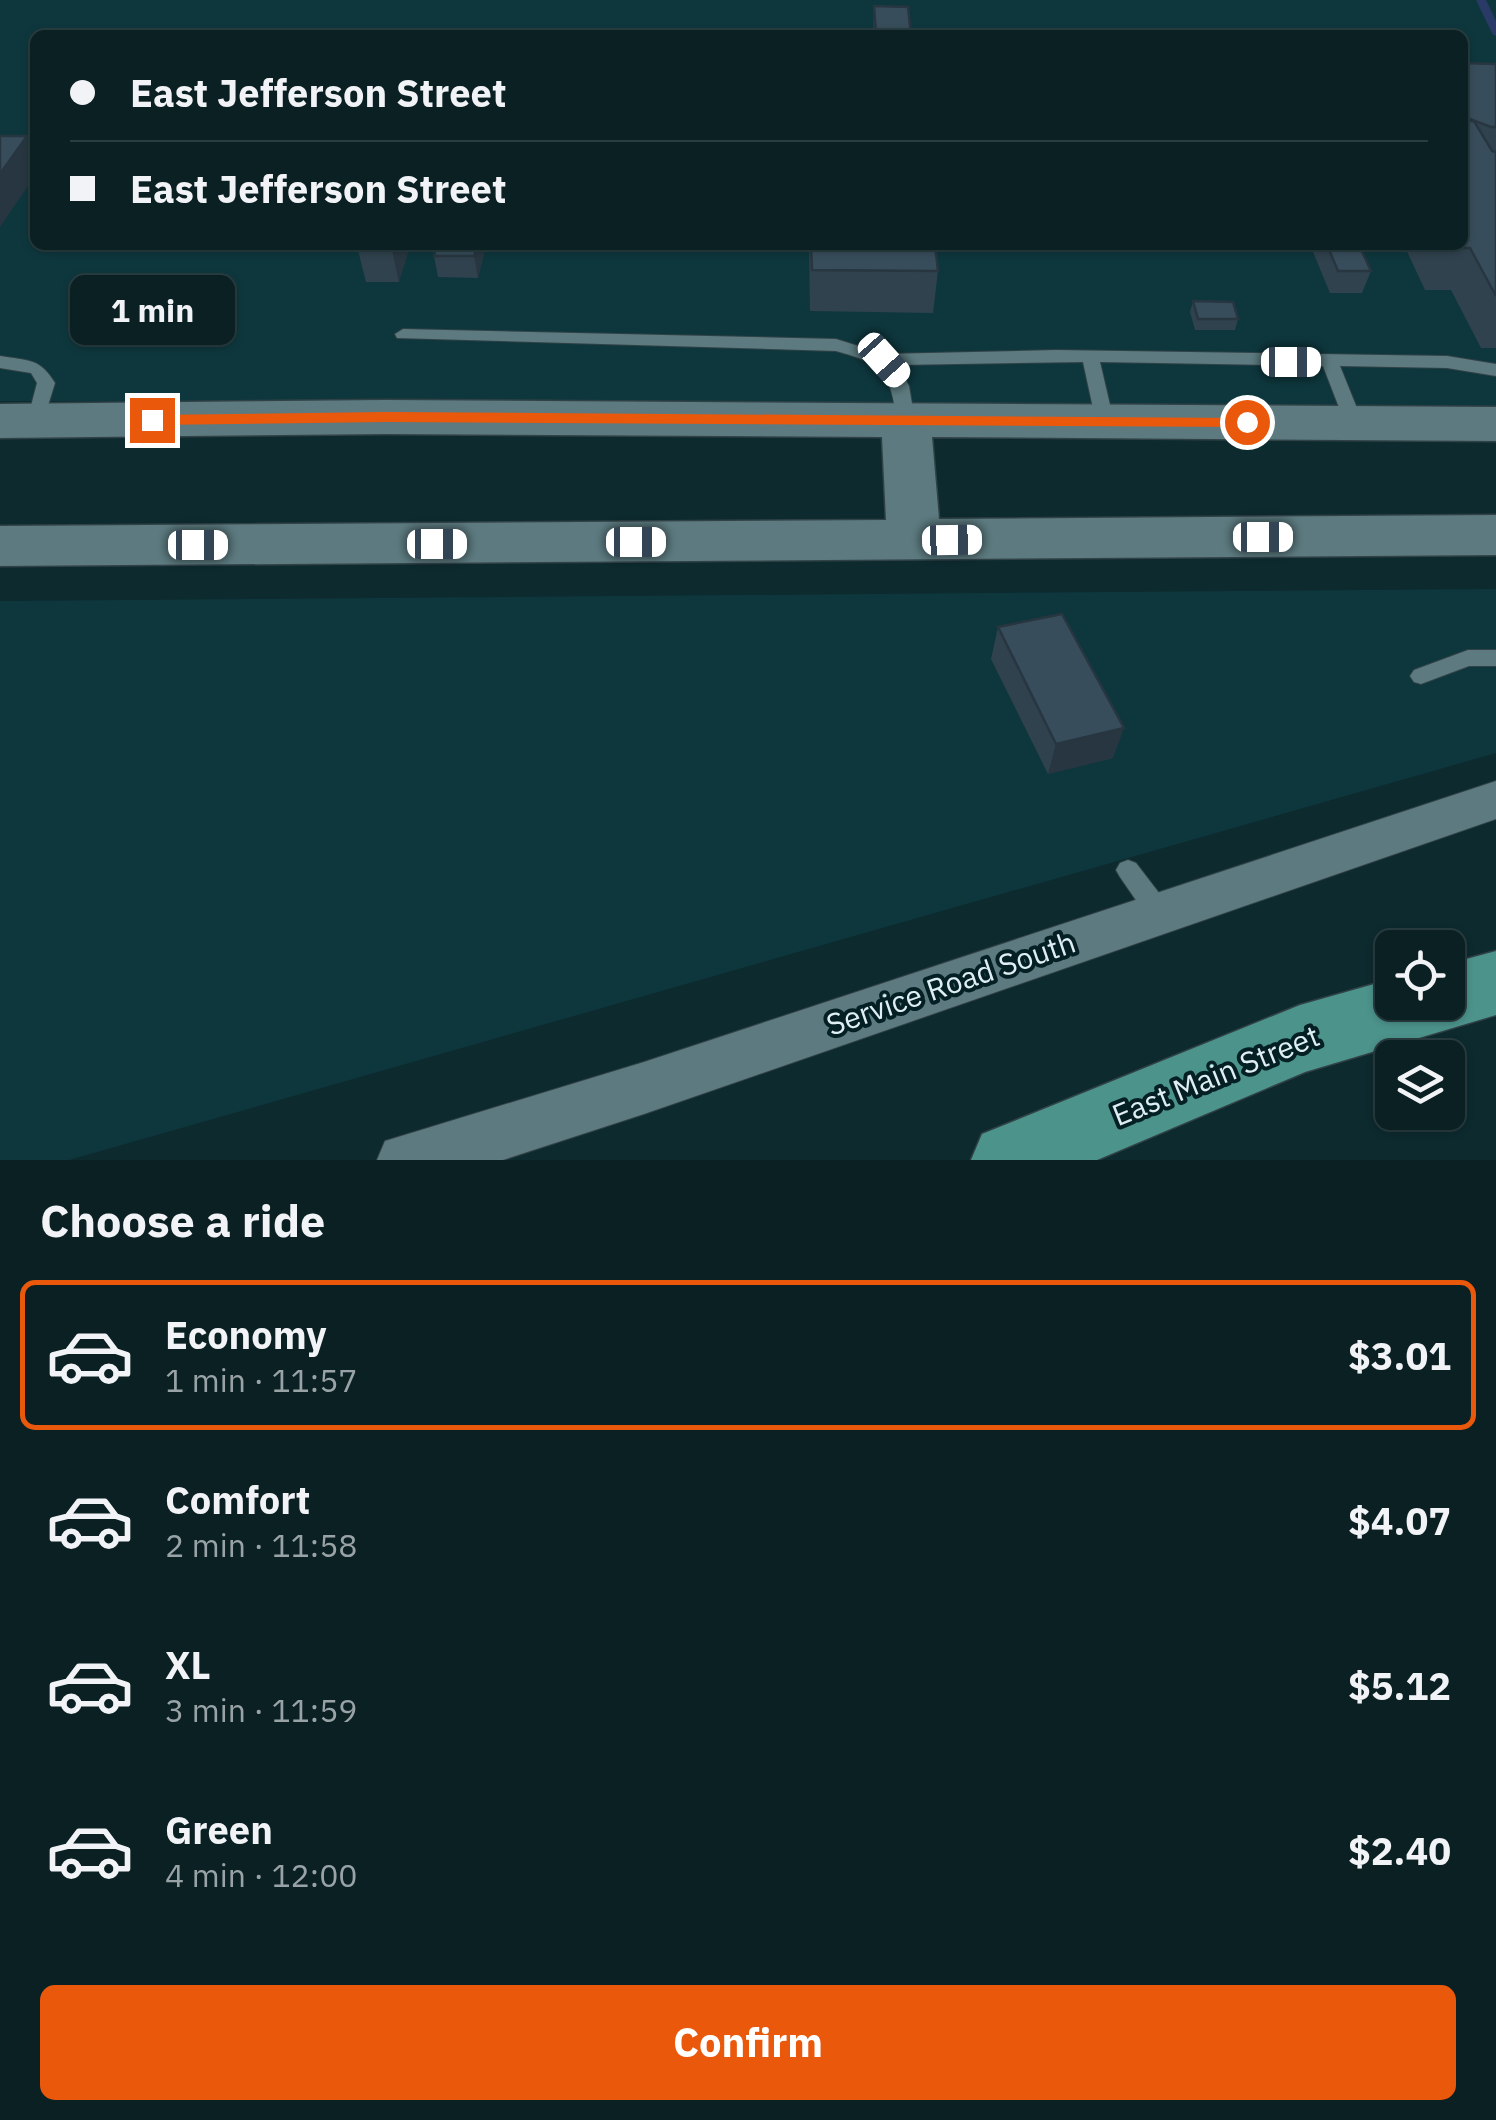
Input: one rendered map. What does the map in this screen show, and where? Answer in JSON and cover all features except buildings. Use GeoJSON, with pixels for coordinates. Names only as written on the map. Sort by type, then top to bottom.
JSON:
{"type":"FeatureCollection","features":[{"type":"Feature","properties":{"kind":"main road"},"geometry":{"type":"LineString","coordinates":[[18,421],[386,417],[1496,424]]}},
{"type":"Feature","properties":{"kind":"main road"},"geometry":{"type":"LineString","coordinates":[[906,421],[914,540]]}},
{"type":"Feature","properties":{"kind":"main road"},"geometry":{"type":"LineString","coordinates":[[0,546],[1496,535]]}},
{"type":"Feature","properties":{"kind":"main road"},"geometry":{"type":"LineString","coordinates":[[1465,992],[1496,983]]}},
{"type":"Feature","properties":{"kind":"main road","name":"East Main Street"},"geometry":{"type":"LineString","coordinates":[[1008,1160],[1300,1039],[1375,1017]]}},
{"type":"Feature","properties":{"kind":"street","name":"Service Road South"},"geometry":{"type":"LineString","coordinates":[[404,1160],[447,1152],[644,1088],[1496,800]]}},
{"type":"Feature","properties":{"kind":"lane"},"geometry":{"type":"LineString","coordinates":[[403,334],[836,345],[884,360],[1090,357],[1447,362],[1496,370]]}},
{"type":"Feature","properties":{"kind":"lane"},"geometry":{"type":"LineString","coordinates":[[1090,357],[1105,422]]}},
{"type":"Feature","properties":{"kind":"lane"},"geometry":{"type":"LineString","coordinates":[[884,360],[900,379],[906,421]]}},
{"type":"Feature","properties":{"kind":"lane"},"geometry":{"type":"LineString","coordinates":[[0,362],[37,368],[46,382],[18,421]]}},
{"type":"Feature","properties":{"kind":"lane"},"geometry":{"type":"LineString","coordinates":[[1330,362],[1354,423]]}},
{"type":"Feature","properties":{"kind":"lane"},"geometry":{"type":"LineString","coordinates":[[1422,676],[1468,658],[1496,658]]}},
{"type":"Feature","properties":{"kind":"lane"},"geometry":{"type":"LineString","coordinates":[[1128,870],[1160,914]]}},
{"type":"Feature","properties":{"kind":"shaded area"},"geometry":{"type":"Polygon","coordinates":[[[0,0],[1496,0],[1496,406],[0,401],[0,0]]]}},
{"type":"Feature","properties":{"kind":"shaded area"},"geometry":{"type":"Polygon","coordinates":[[[1496,589],[1496,753],[69,1160],[0,1160],[0,601],[1496,589]]]}},
{"type":"Feature","properties":{"kind":"waterway"},"geometry":{"type":"LineString","coordinates":[[1481,0],[1496,31]]}},
{"type":"Feature","properties":{"kind":"route"},"geometry":{"type":"LineString","coordinates":[[152,420],[386,417],[1247,422]]}}]}
